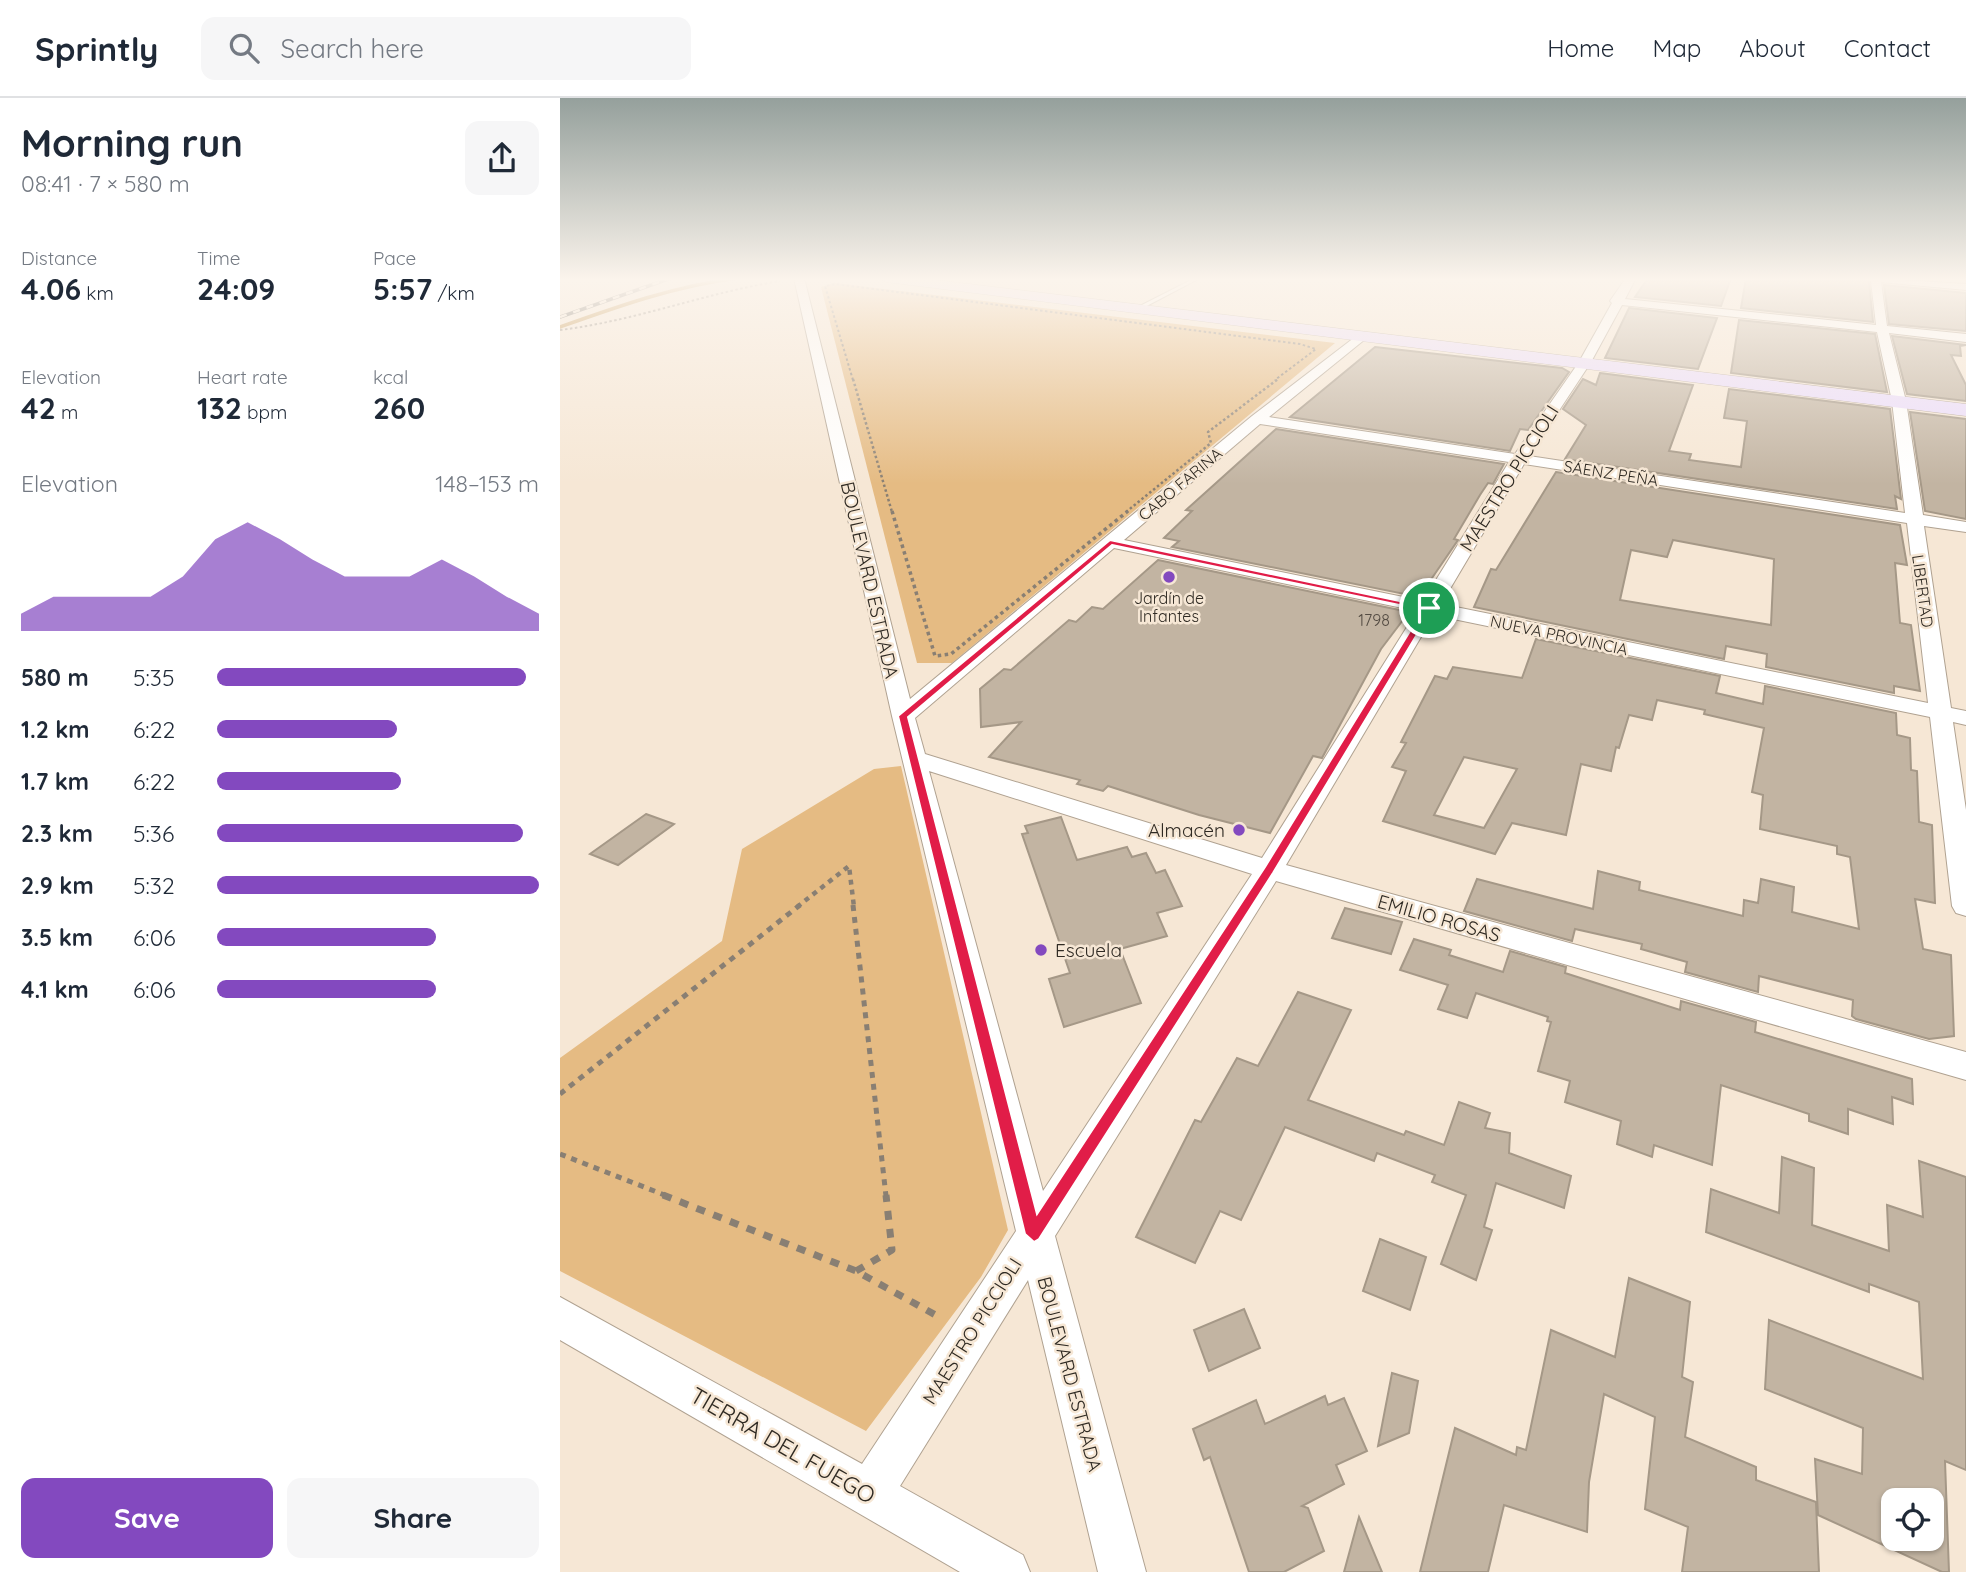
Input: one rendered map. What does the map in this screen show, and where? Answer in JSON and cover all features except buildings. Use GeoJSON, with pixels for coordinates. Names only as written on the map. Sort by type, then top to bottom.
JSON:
{"type":"FeatureCollection","features":[{"type":"Feature","properties":{"kind":"main road"},"geometry":{"type":"LineString","coordinates":[[1460,347],[1966,410]]}},
{"type":"Feature","properties":{"kind":"street","name":"BOULEVARD ESTRADA"},"geometry":{"type":"LineString","coordinates":[[816,347],[903,716],[1122,1572]]}},
{"type":"Feature","properties":{"kind":"street","name":"CABO FARINA"},"geometry":{"type":"LineString","coordinates":[[903,716],[1257,419],[1348,347]]}},
{"type":"Feature","properties":{"kind":"street","name":"MAESTRO PICCIOLI"},"geometry":{"type":"LineString","coordinates":[[869,1494],[1269,870],[1518,459],[1585,362],[1592,347]]}},
{"type":"Feature","properties":{"kind":"street","name":"LIBERTAD"},"geometry":{"type":"LineString","coordinates":[[1886,347],[1899,401],[1966,906]]}},
{"type":"Feature","properties":{"kind":"street","name":"SÁENZ PEÑA"},"geometry":{"type":"LineString","coordinates":[[1257,419],[1966,527]]}},
{"type":"Feature","properties":{"kind":"street","name":"NUEVA PROVINCIA"},"geometry":{"type":"LineString","coordinates":[[1110,542],[1966,718]]}},
{"type":"Feature","properties":{"kind":"street","name":"EMILIO ROSAS"},"geometry":{"type":"LineString","coordinates":[[916,759],[1269,870],[1966,1066]]}},
{"type":"Feature","properties":{"kind":"street","name":"TIERRA DEL FUEGO"},"geometry":{"type":"LineString","coordinates":[[560,1317],[1006,1572]]}},
{"type":"Feature","properties":{"kind":"path"},"geometry":{"type":"LineString","coordinates":[[843,347],[935,656],[951,654],[1211,443],[1208,432],[1316,349],[1306,347]]}},
{"type":"Feature","properties":{"kind":"path"},"geometry":{"type":"LineString","coordinates":[[560,1094],[849,866],[892,1250],[856,1271]]}},
{"type":"Feature","properties":{"kind":"path"},"geometry":{"type":"LineString","coordinates":[[560,1154],[856,1271],[948,1322]]}},
{"type":"Feature","properties":{"kind":"shaded area"},"geometry":{"type":"Polygon","coordinates":[[[836,347],[1330,347],[952,663],[917,663],[836,347]]]}},
{"type":"Feature","properties":{"kind":"shaded area"},"geometry":{"type":"Polygon","coordinates":[[[901,766],[1008,1230],[981,1277],[866,1431],[560,1271],[560,1058],[722,941],[742,849],[874,769],[901,766]]]}},
{"type":"Feature","properties":{"kind":"place","name":"Jardín de Infantes"},"geometry":{"type":"Point","coordinates":[1169,577]}},
{"type":"Feature","properties":{"kind":"place","name":"Almacén"},"geometry":{"type":"Point","coordinates":[1239,830]}},
{"type":"Feature","properties":{"kind":"place","name":"Escuela"},"geometry":{"type":"Point","coordinates":[1041,950]}},
{"type":"Feature","properties":{"kind":"route"},"geometry":{"type":"LineString","coordinates":[[1110,542],[1429,608],[1269,870],[1034,1234],[903,716],[1110,542]]}}]}
